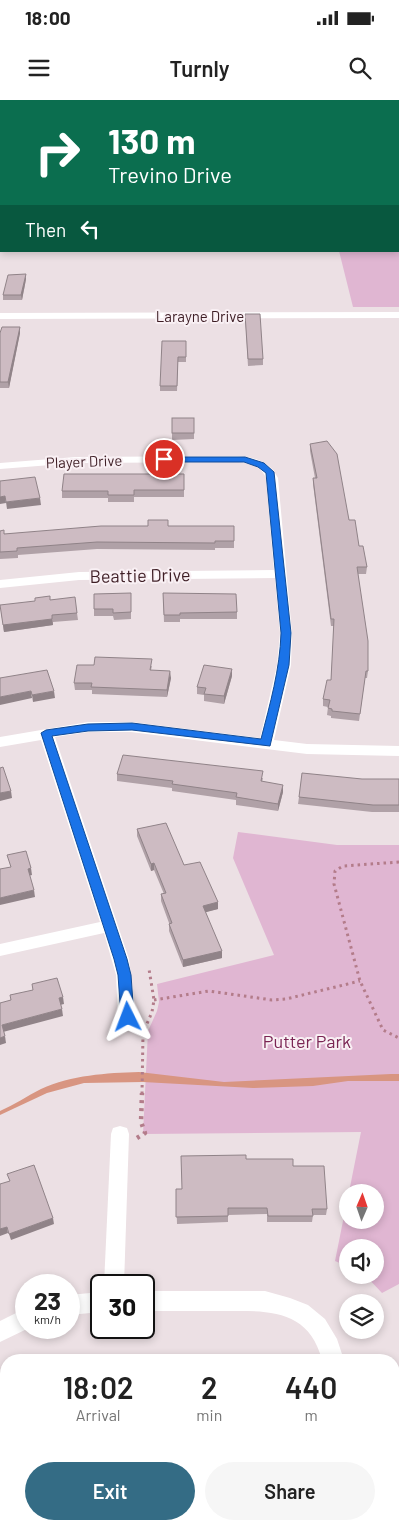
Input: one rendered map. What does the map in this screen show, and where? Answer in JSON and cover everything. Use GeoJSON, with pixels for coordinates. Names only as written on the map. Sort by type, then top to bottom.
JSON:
{"type":"FeatureCollection","features":[{"type":"Feature","properties":{"kind":"street","name":"Larayne Drive"},"geometry":{"type":"LineString","coordinates":[[0,316],[399,315]]}},
{"type":"Feature","properties":{"kind":"street","name":"Player Drive"},"geometry":{"type":"LineString","coordinates":[[0,466],[76,460],[238,459],[257,463],[267,468],[272,478],[280,574]]}},
{"type":"Feature","properties":{"kind":"street","name":"Beattie Drive"},"geometry":{"type":"LineString","coordinates":[[0,584],[101,575],[280,574]]}},
{"type":"Feature","properties":{"kind":"street"},"geometry":{"type":"LineString","coordinates":[[266,743],[284,665],[286,647],[280,574]]}},
{"type":"Feature","properties":{"kind":"street"},"geometry":{"type":"LineString","coordinates":[[0,742],[88,727],[132,727],[316,749],[399,752]]}},
{"type":"Feature","properties":{"kind":"street"},"geometry":{"type":"LineString","coordinates":[[46,733],[124,975],[128,1017]]}},
{"type":"Feature","properties":{"kind":"street"},"geometry":{"type":"LineString","coordinates":[[0,950],[109,926]]}},
{"type":"Feature","properties":{"kind":"street"},"geometry":{"type":"LineString","coordinates":[[114,1274],[120,1134]]}},
{"type":"Feature","properties":{"kind":"street"},"geometry":{"type":"LineString","coordinates":[[155,1301],[265,1301],[283,1304],[299,1310],[321,1328],[331,1354]]}},
{"type":"Feature","properties":{"kind":"street"},"geometry":{"type":"LineString","coordinates":[[0,1332],[15,1324]]}},
{"type":"Feature","properties":{"kind":"path"},"geometry":{"type":"LineString","coordinates":[[399,862],[343,866],[335,871],[334,884],[360,982],[383,1030],[399,1038]]}},
{"type":"Feature","properties":{"kind":"path"},"geometry":{"type":"LineString","coordinates":[[145,1133],[141,1122],[143,1032],[152,1012],[154,1000],[149,969]]}},
{"type":"Feature","properties":{"kind":"path"},"geometry":{"type":"LineString","coordinates":[[154,1000],[209,991],[272,1000],[286,999],[360,982]]}},
{"type":"Feature","properties":{"kind":"green space"},"geometry":{"type":"Polygon","coordinates":[[[339,252],[399,252],[399,307],[353,307],[339,252]]]}},
{"type":"Feature","properties":{"kind":"green space","name":"Putter Park"},"geometry":{"type":"Polygon","coordinates":[[[238,832],[337,845],[399,845],[399,1284],[382,1293],[374,1284],[384,1284],[384,1239],[339,1239],[341,1229],[384,1229],[384,1184],[351,1184],[361,1132],[143,1134],[148,1031],[159,1002],[157,984],[274,955],[233,858],[238,832]]]}},
{"type":"Feature","properties":{"kind":"green space","name":"Putter Park"},"geometry":{"type":"Polygon","coordinates":[[[339,1241],[339,1263],[335,1261],[339,1241]]]}},
{"type":"Feature","properties":{"kind":"shaded area"},"geometry":{"type":"Polygon","coordinates":[[[139,1072],[224,1082],[391,1074],[399,1074],[399,1081],[348,1081],[313,1086],[253,1088],[143,1082],[84,1083],[47,1093],[0,1115],[0,1111],[53,1084],[102,1074],[139,1072]]]}},
{"type":"Feature","properties":{"kind":"building"},"geometry":{"type":"Polygon","coordinates":[[[26,274],[21,295],[3,295],[8,275],[26,274]]]}},
{"type":"Feature","properties":{"kind":"building"},"geometry":{"type":"Polygon","coordinates":[[[245,314],[260,314],[263,359],[248,359],[245,314]]]}},
{"type":"Feature","properties":{"kind":"building"},"geometry":{"type":"Polygon","coordinates":[[[2,327],[20,327],[8,382],[0,382],[0,333],[2,327]]]}},
{"type":"Feature","properties":{"kind":"building"},"geometry":{"type":"Polygon","coordinates":[[[162,341],[186,341],[186,357],[178,357],[177,386],[160,386],[162,341]]]}},
{"type":"Feature","properties":{"kind":"building"},"geometry":{"type":"Polygon","coordinates":[[[172,418],[194,418],[194,433],[172,433],[172,418]]]}},
{"type":"Feature","properties":{"kind":"building"},"geometry":{"type":"Polygon","coordinates":[[[327,441],[337,454],[349,520],[355,520],[359,546],[363,546],[367,567],[357,567],[368,641],[368,671],[366,671],[360,714],[332,711],[332,709],[328,708],[330,700],[323,699],[327,680],[331,680],[334,619],[331,619],[313,478],[317,478],[310,444],[327,441]]]}},
{"type":"Feature","properties":{"kind":"building"},"geometry":{"type":"Polygon","coordinates":[[[64,474],[184,474],[184,490],[134,490],[134,495],[108,495],[108,491],[62,491],[64,474]]]}},
{"type":"Feature","properties":{"kind":"building"},"geometry":{"type":"Polygon","coordinates":[[[35,477],[40,498],[6,502],[5,496],[0,497],[0,481],[35,477]]]}},
{"type":"Feature","properties":{"kind":"building"},"geometry":{"type":"Polygon","coordinates":[[[148,520],[168,520],[168,526],[234,526],[234,541],[215,541],[215,543],[97,542],[17,548],[17,551],[0,552],[0,531],[4,530],[4,534],[101,526],[148,526],[148,520]]]}},
{"type":"Feature","properties":{"kind":"building"},"geometry":{"type":"Polygon","coordinates":[[[131,593],[131,612],[113,613],[113,609],[94,609],[94,594],[131,593]]]}},
{"type":"Feature","properties":{"kind":"building"},"geometry":{"type":"Polygon","coordinates":[[[163,593],[236,594],[237,612],[164,615],[163,593]]]}},
{"type":"Feature","properties":{"kind":"building"},"geometry":{"type":"Polygon","coordinates":[[[50,596],[50,600],[75,597],[77,613],[52,615],[52,619],[3,625],[0,605],[35,601],[35,598],[50,596]]]}},
{"type":"Feature","properties":{"kind":"building"},"geometry":{"type":"Polygon","coordinates":[[[95,657],[152,659],[150,670],[170,671],[167,690],[91,687],[92,683],[74,683],[77,665],[94,665],[95,657]]]}},
{"type":"Feature","properties":{"kind":"building"},"geometry":{"type":"Polygon","coordinates":[[[204,665],[232,669],[224,696],[204,694],[206,688],[197,687],[204,665]]]}},
{"type":"Feature","properties":{"kind":"building"},"geometry":{"type":"Polygon","coordinates":[[[47,670],[54,691],[32,695],[31,691],[0,697],[0,678],[47,670]]]}},
{"type":"Feature","properties":{"kind":"building"},"geometry":{"type":"Polygon","coordinates":[[[123,755],[263,771],[261,781],[283,785],[278,804],[236,797],[237,793],[172,784],[173,781],[117,774],[123,755]]]}},
{"type":"Feature","properties":{"kind":"building"},"geometry":{"type":"Polygon","coordinates":[[[3,767],[11,791],[0,793],[0,768],[3,767]]]}},
{"type":"Feature","properties":{"kind":"building"},"geometry":{"type":"Polygon","coordinates":[[[302,773],[362,779],[399,779],[399,805],[373,805],[299,797],[302,773]]]}},
{"type":"Feature","properties":{"kind":"building"},"geometry":{"type":"Polygon","coordinates":[[[166,823],[184,865],[200,862],[218,902],[203,906],[222,951],[183,960],[169,924],[172,923],[161,894],[166,893],[154,863],[151,864],[137,829],[166,823]]]}},
{"type":"Feature","properties":{"kind":"building"},"geometry":{"type":"Polygon","coordinates":[[[26,851],[31,868],[28,869],[34,890],[0,898],[0,869],[11,867],[7,855],[26,851]]]}},
{"type":"Feature","properties":{"kind":"building"},"geometry":{"type":"Polygon","coordinates":[[[57,978],[63,997],[59,998],[62,1009],[2,1025],[5,1036],[0,1038],[0,1003],[11,1000],[10,995],[33,990],[32,984],[57,978]]]}},
{"type":"Feature","properties":{"kind":"building"},"geometry":{"type":"Polygon","coordinates":[[[246,1155],[246,1159],[293,1159],[293,1166],[324,1166],[327,1209],[312,1209],[313,1216],[268,1216],[267,1208],[228,1208],[228,1216],[176,1217],[176,1189],[182,1189],[181,1156],[246,1155]]]}},
{"type":"Feature","properties":{"kind":"building"},"geometry":{"type":"Polygon","coordinates":[[[34,1165],[53,1218],[9,1234],[7,1227],[0,1229],[0,1184],[10,1181],[7,1174],[34,1165]]]}},
{"type":"Feature","properties":{"kind":"route"},"geometry":{"type":"LineString","coordinates":[[128,1017],[124,975],[120,959],[46,733],[101,726],[132,727],[162,729],[266,743],[284,665],[286,647],[270,472],[267,468],[245,459],[164,459]]}}]}
